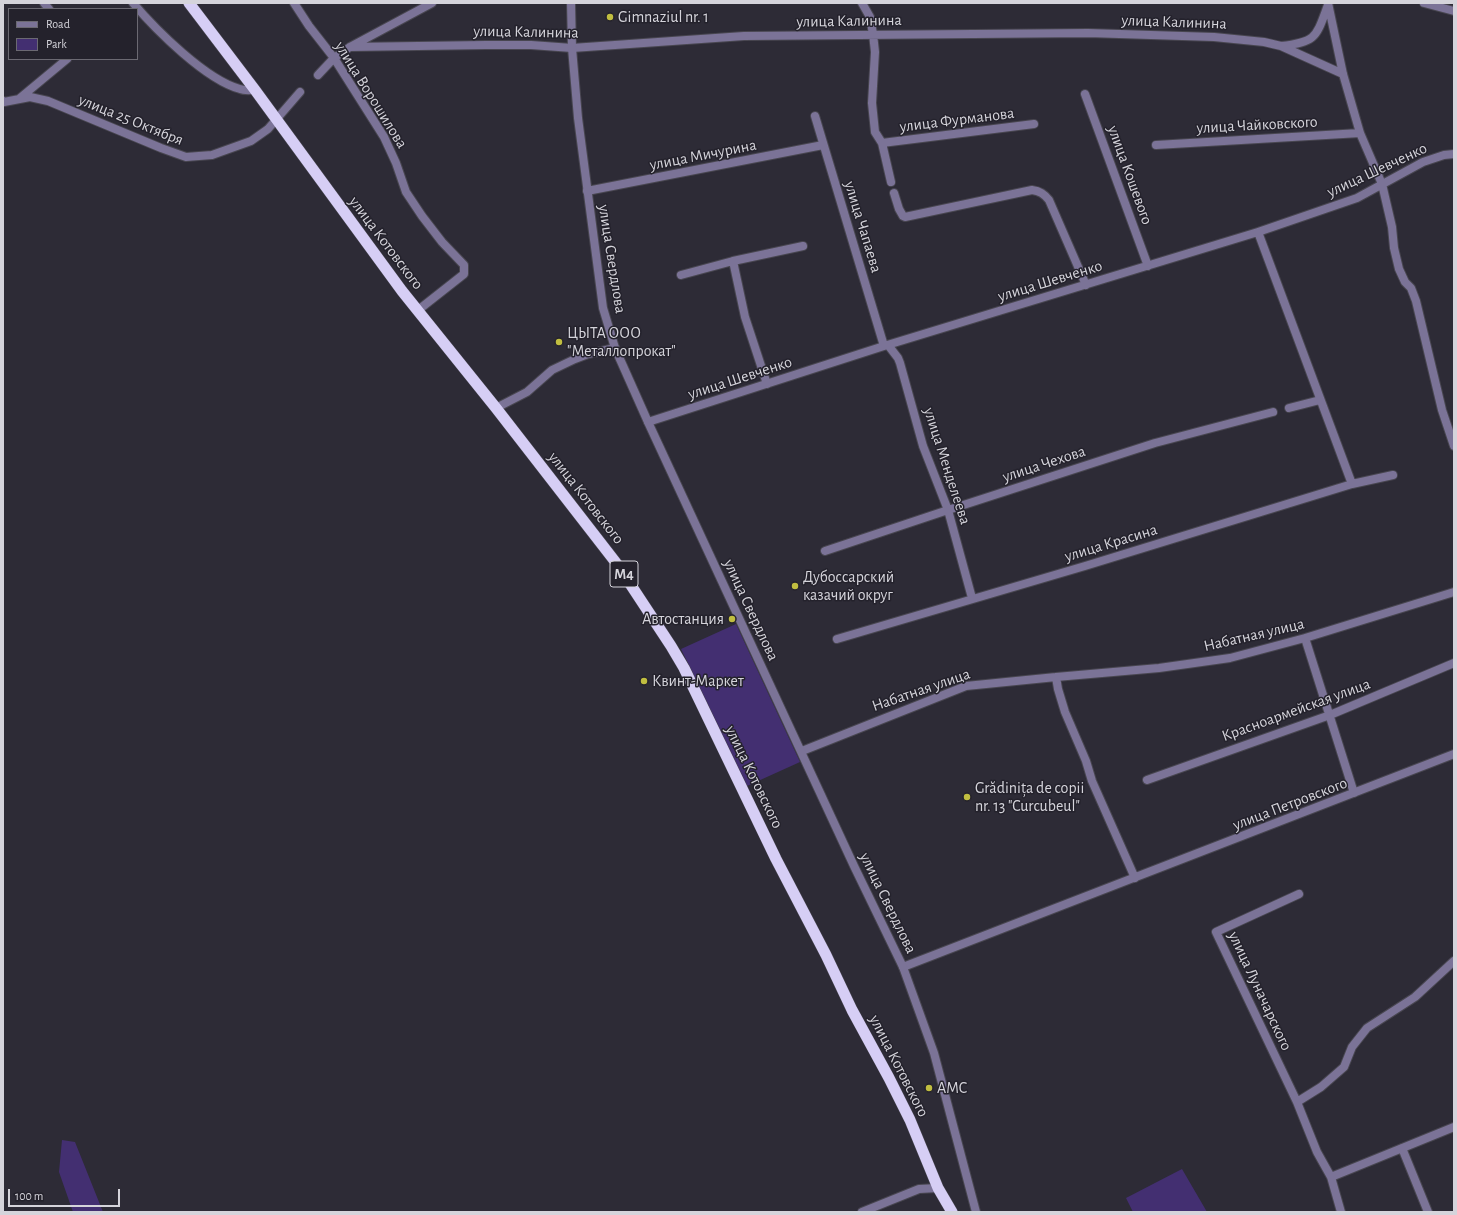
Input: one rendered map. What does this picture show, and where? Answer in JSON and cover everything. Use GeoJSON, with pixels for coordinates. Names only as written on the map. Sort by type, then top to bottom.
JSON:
{"type":"FeatureCollection","features":[{"type":"Feature","properties":{"kind":"highway","name":"улица Котовского"},"geometry":{"type":"LineString","coordinates":[[189,3],[255,90],[375,256],[417,311],[496,408],[617,564],[674,651],[684,668],[776,859],[826,955],[852,1010],[910,1120],[938,1188],[952,1212]]}},
{"type":"Feature","properties":{"kind":"street","name":"улица Ворошилова"},"geometry":{"type":"LineString","coordinates":[[294,3],[309,26],[334,58],[384,137],[396,163],[406,192],[442,242],[464,265],[464,274],[417,311]]}},
{"type":"Feature","properties":{"kind":"street"},"geometry":{"type":"LineString","coordinates":[[318,75],[334,58],[350,47],[432,3]]}},
{"type":"Feature","properties":{"kind":"street","name":"улица Свердлова"},"geometry":{"type":"LineString","coordinates":[[571,3],[572,48],[578,118],[587,191],[603,308],[615,348],[854,866],[903,967],[934,1053],[976,1212]]}},
{"type":"Feature","properties":{"kind":"street"},"geometry":{"type":"LineString","coordinates":[[862,3],[870,17],[875,52],[872,103],[875,132],[882,143],[891,182]]}},
{"type":"Feature","properties":{"kind":"street"},"geometry":{"type":"LineString","coordinates":[[1281,46],[1298,44],[1310,40],[1318,31],[1328,3]]}},
{"type":"Feature","properties":{"kind":"street"},"geometry":{"type":"LineString","coordinates":[[1328,3],[1343,74],[1360,133],[1382,184],[1392,227],[1394,248],[1399,269],[1405,282],[1411,288],[1416,301],[1442,410],[1454,446]]}},
{"type":"Feature","properties":{"kind":"street"},"geometry":{"type":"LineString","coordinates":[[1424,3],[1454,11]]}},
{"type":"Feature","properties":{"kind":"street"},"geometry":{"type":"LineString","coordinates":[[138,8],[171,42],[199,67],[241,90],[255,90]]}},
{"type":"Feature","properties":{"kind":"street","name":"улица Калинина"},"geometry":{"type":"LineString","coordinates":[[350,47],[531,45],[572,48],[744,36],[1096,33],[1214,37],[1264,42],[1281,46],[1343,74]]}},
{"type":"Feature","properties":{"kind":"street"},"geometry":{"type":"LineString","coordinates":[[19,98],[66,60]]}},
{"type":"Feature","properties":{"kind":"street","name":"улица 25 Октября"},"geometry":{"type":"LineString","coordinates":[[3,101],[30,97],[48,101],[186,157],[212,155],[252,141],[277,120],[300,92]]}},
{"type":"Feature","properties":{"kind":"street","name":"улица Кошевого"},"geometry":{"type":"LineString","coordinates":[[1085,94],[1148,266]]}},
{"type":"Feature","properties":{"kind":"street","name":"улица Чапаева"},"geometry":{"type":"LineString","coordinates":[[815,116],[886,345]]}},
{"type":"Feature","properties":{"kind":"street","name":"улица Фурманова"},"geometry":{"type":"LineString","coordinates":[[882,143],[1034,124]]}},
{"type":"Feature","properties":{"kind":"street","name":"улица Чайковского"},"geometry":{"type":"LineString","coordinates":[[1156,145],[1360,133]]}},
{"type":"Feature","properties":{"kind":"street","name":"улица Мичурина"},"geometry":{"type":"LineString","coordinates":[[587,191],[823,145]]}},
{"type":"Feature","properties":{"kind":"street","name":"улица Шевченко"},"geometry":{"type":"LineString","coordinates":[[648,422],[886,345],[1258,232],[1357,198],[1428,160],[1444,155],[1454,154]]}},
{"type":"Feature","properties":{"kind":"street"},"geometry":{"type":"LineString","coordinates":[[894,193],[902,216],[910,217],[1032,190],[1038,190],[1049,200],[1086,285]]}},
{"type":"Feature","properties":{"kind":"street"},"geometry":{"type":"LineString","coordinates":[[1258,232],[1352,484]]}},
{"type":"Feature","properties":{"kind":"street"},"geometry":{"type":"LineString","coordinates":[[681,275],[734,261],[802,246]]}},
{"type":"Feature","properties":{"kind":"street"},"geometry":{"type":"LineString","coordinates":[[734,261],[745,317],[767,384]]}},
{"type":"Feature","properties":{"kind":"street","name":"улица Менделеева"},"geometry":{"type":"LineString","coordinates":[[886,345],[900,363],[924,446],[948,510],[972,598]]}},
{"type":"Feature","properties":{"kind":"street"},"geometry":{"type":"LineString","coordinates":[[496,408],[527,392],[552,370],[581,357],[615,348]]}},
{"type":"Feature","properties":{"kind":"street"},"geometry":{"type":"LineString","coordinates":[[1289,408],[1320,400]]}},
{"type":"Feature","properties":{"kind":"street","name":"улица Чехова"},"geometry":{"type":"LineString","coordinates":[[825,550],[1155,444],[1273,412]]}},
{"type":"Feature","properties":{"kind":"street","name":"улица Красина"},"geometry":{"type":"LineString","coordinates":[[837,639],[972,598],[1093,564],[1352,484],[1393,475]]}},
{"type":"Feature","properties":{"kind":"street","name":"Набатная улица"},"geometry":{"type":"LineString","coordinates":[[802,751],[966,686],[1159,668],[1230,658],[1305,638],[1454,592]]}},
{"type":"Feature","properties":{"kind":"street"},"geometry":{"type":"LineString","coordinates":[[1305,638],[1354,794]]}},
{"type":"Feature","properties":{"kind":"street","name":"Красноармейская улица"},"geometry":{"type":"LineString","coordinates":[[1147,780],[1330,715],[1454,663]]}},
{"type":"Feature","properties":{"kind":"street"},"geometry":{"type":"LineString","coordinates":[[1056,677],[1065,712],[1086,761],[1092,781],[1135,878]]}},
{"type":"Feature","properties":{"kind":"street","name":"улица Петровского"},"geometry":{"type":"LineString","coordinates":[[903,967],[1354,794],[1454,754]]}},
{"type":"Feature","properties":{"kind":"street","name":"улица Луначарского"},"geometry":{"type":"LineString","coordinates":[[1299,894],[1216,932],[1296,1102],[1317,1152],[1331,1177],[1341,1212]]}},
{"type":"Feature","properties":{"kind":"street"},"geometry":{"type":"LineString","coordinates":[[1296,1102],[1321,1087],[1344,1067],[1352,1047],[1367,1028],[1415,997],[1454,961]]}},
{"type":"Feature","properties":{"kind":"street"},"geometry":{"type":"LineString","coordinates":[[1331,1177],[1454,1127]]}},
{"type":"Feature","properties":{"kind":"street"},"geometry":{"type":"LineString","coordinates":[[1402,1148],[1428,1212]]}},
{"type":"Feature","properties":{"kind":"street"},"geometry":{"type":"LineString","coordinates":[[862,1212],[919,1189],[938,1188]]}},
{"type":"Feature","properties":{"kind":"green space"},"geometry":{"type":"Polygon","coordinates":[[[736,624],[800,762],[747,786],[681,649],[736,624]]]}},
{"type":"Feature","properties":{"kind":"green space"},"geometry":{"type":"Polygon","coordinates":[[[62,1140],[75,1142],[103,1212],[73,1212],[59,1172],[62,1140]]]}},
{"type":"Feature","properties":{"kind":"green space"},"geometry":{"type":"Polygon","coordinates":[[[1182,1169],[1207,1212],[1133,1212],[1126,1198],[1182,1169]]]}},
{"type":"Feature","properties":{"kind":"place","name":"Gimnaziul nr. 1"},"geometry":{"type":"Point","coordinates":[610,17]}},
{"type":"Feature","properties":{"kind":"place","name":"ЦЫТА ООО \"Металлопрокат\""},"geometry":{"type":"Point","coordinates":[559,342]}},
{"type":"Feature","properties":{"kind":"place","name":"Дубоссарский казачий округ"},"geometry":{"type":"Point","coordinates":[795,586]}},
{"type":"Feature","properties":{"kind":"place","name":"Автостанция"},"geometry":{"type":"Point","coordinates":[732,619]}},
{"type":"Feature","properties":{"kind":"place","name":"Квинт-Маркет"},"geometry":{"type":"Point","coordinates":[644,681]}},
{"type":"Feature","properties":{"kind":"place","name":"Grădinița de copii nr. 13 \"Curcubeul\""},"geometry":{"type":"Point","coordinates":[967,797]}},
{"type":"Feature","properties":{"kind":"place","name":"AMC"},"geometry":{"type":"Point","coordinates":[929,1088]}}]}
